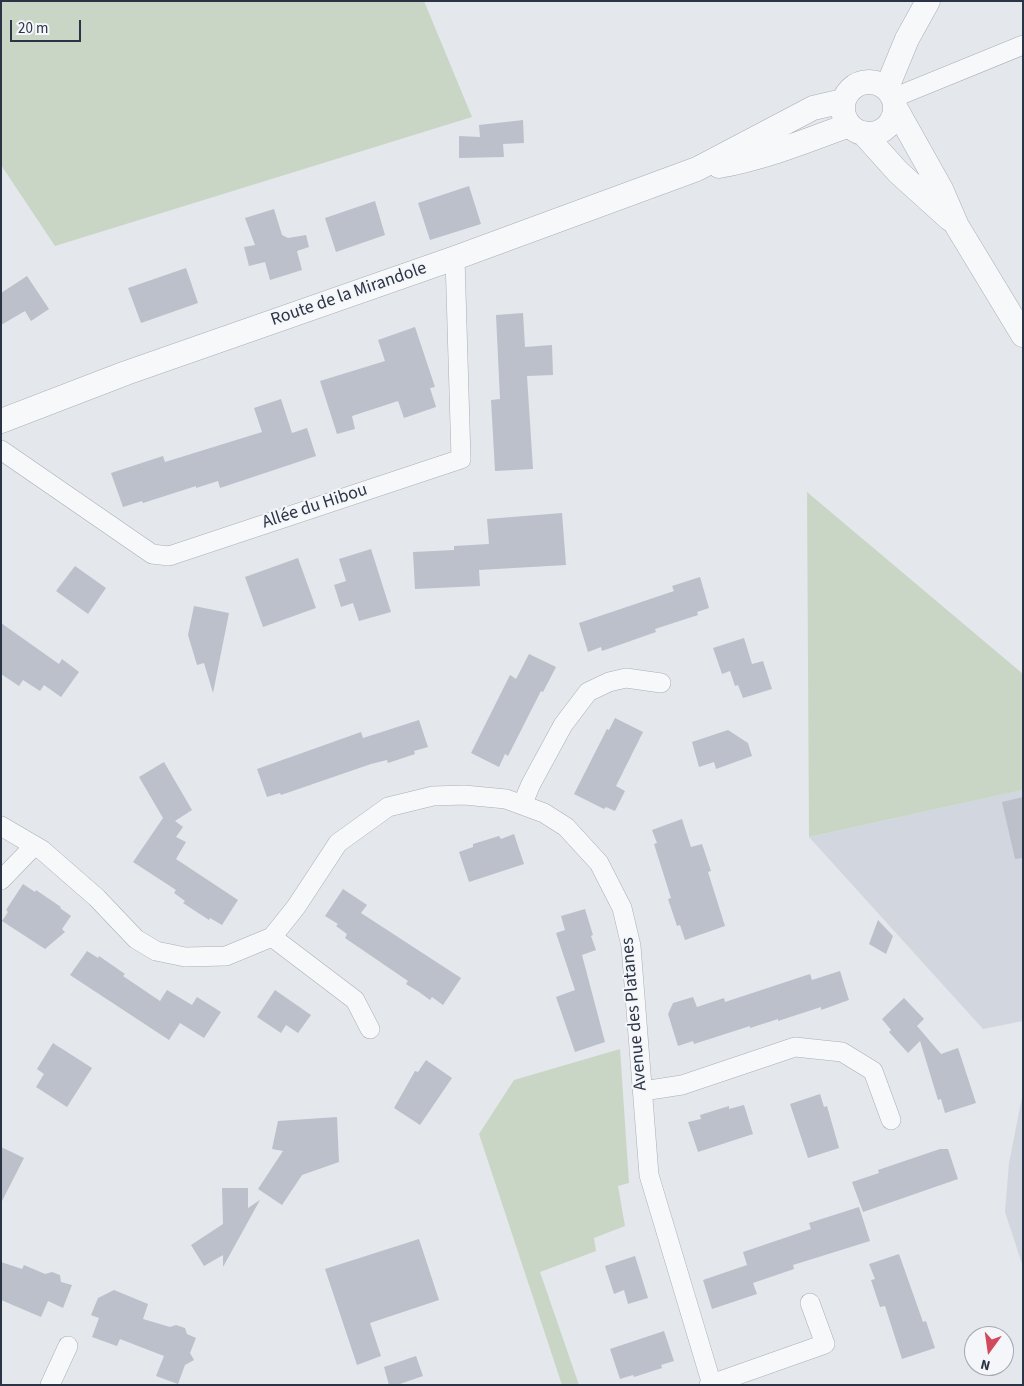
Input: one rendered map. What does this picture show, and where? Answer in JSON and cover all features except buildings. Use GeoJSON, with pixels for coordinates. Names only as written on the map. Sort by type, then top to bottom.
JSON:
{"type":"FeatureCollection","features":[{"type":"Feature","properties":{"kind":"street"},"geometry":{"type":"LineString","coordinates":[[856,129],[870,134],[885,128],[890,122],[892,99],[888,85],[907,39],[928,1]]}},
{"type":"Feature","properties":{"kind":"street"},"geometry":{"type":"LineString","coordinates":[[892,99],[1023,45]]}},
{"type":"Feature","properties":{"kind":"street"},"geometry":{"type":"LineString","coordinates":[[957,226],[898,172],[845,118],[843,110],[844,101],[852,88],[867,82],[875,83],[882,86],[892,99],[941,189],[957,226],[1023,334]]}},
{"type":"Feature","properties":{"kind":"street","name":"Route de la Mirandole"},"geometry":{"type":"LineString","coordinates":[[1,421],[126,373],[455,258],[697,169],[812,108],[844,101]]}},
{"type":"Feature","properties":{"kind":"street","name":"Route de la Mirandole"},"geometry":{"type":"LineString","coordinates":[[697,169],[741,162],[856,129]]}},
{"type":"Feature","properties":{"kind":"street","name":"Allée du Hibou"},"geometry":{"type":"LineString","coordinates":[[1,450],[152,554],[168,556],[460,459],[455,258]]}},
{"type":"Feature","properties":{"kind":"street"},"geometry":{"type":"LineString","coordinates":[[522,805],[530,784],[563,725],[588,692],[609,682],[626,678],[661,683]]}},
{"type":"Feature","properties":{"kind":"street","name":"Avenue des Platanes"},"geometry":{"type":"LineString","coordinates":[[1,826],[42,850],[97,898],[136,940],[156,951],[185,957],[226,956],[272,937],[296,907],[338,843],[388,807],[433,796],[464,795],[506,799],[544,813],[566,827],[598,863],[622,908],[632,946],[649,1175],[711,1384]]}},
{"type":"Feature","properties":{"kind":"street"},"geometry":{"type":"LineString","coordinates":[[1,880],[34,846]]}},
{"type":"Feature","properties":{"kind":"street"},"geometry":{"type":"LineString","coordinates":[[272,937],[355,1000],[370,1029]]}},
{"type":"Feature","properties":{"kind":"street"},"geometry":{"type":"LineString","coordinates":[[643,1090],[682,1085],[795,1047],[842,1052],[873,1072],[891,1120]]}},
{"type":"Feature","properties":{"kind":"street"},"geometry":{"type":"LineString","coordinates":[[711,1384],[825,1344],[810,1303]]}},
{"type":"Feature","properties":{"kind":"street"},"geometry":{"type":"LineString","coordinates":[[50,1385],[68,1346]]}},
{"type":"Feature","properties":{"kind":"shaded area"},"geometry":{"type":"Polygon","coordinates":[[[1023,790],[1023,1021],[983,1029],[809,837],[1023,790]]]}},
{"type":"Feature","properties":{"kind":"shaded area"},"geometry":{"type":"Polygon","coordinates":[[[1023,1092],[1023,1267],[1005,1212],[1009,1163],[1023,1092]]]}},
{"type":"Feature","properties":{"kind":"green space"},"geometry":{"type":"Polygon","coordinates":[[[1,1],[424,1],[472,117],[55,246],[1,165],[1,1]]]}},
{"type":"Feature","properties":{"kind":"green space"},"geometry":{"type":"Polygon","coordinates":[[[807,492],[1023,674],[1023,790],[809,837],[807,492]]]}},
{"type":"Feature","properties":{"kind":"green space"},"geometry":{"type":"Polygon","coordinates":[[[620,1049],[629,1183],[618,1186],[625,1226],[594,1238],[596,1251],[540,1272],[579,1385],[562,1385],[479,1134],[514,1080],[620,1049]]]}}]}
